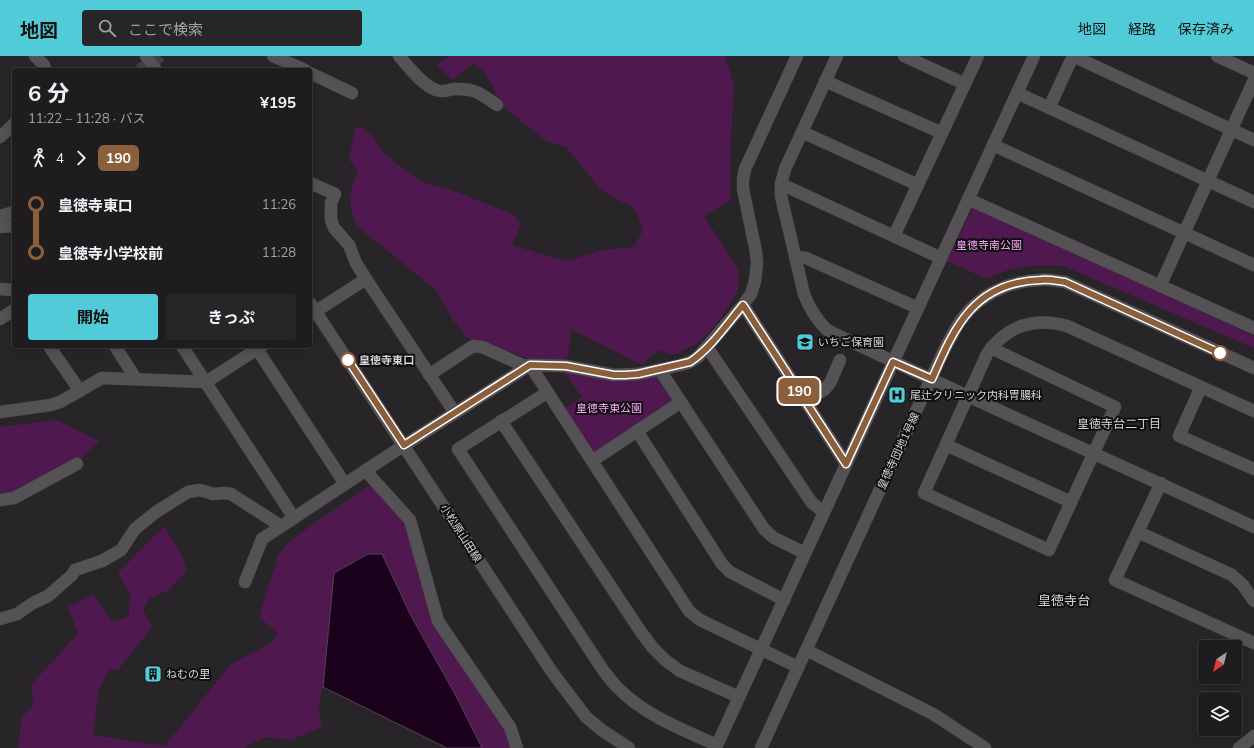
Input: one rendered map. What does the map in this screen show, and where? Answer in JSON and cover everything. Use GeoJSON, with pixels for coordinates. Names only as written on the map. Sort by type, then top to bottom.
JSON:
{"type":"FeatureCollection","features":[{"type":"Feature","properties":{"kind":"street"},"geometry":{"type":"LineString","coordinates":[[34,56],[44,65],[45,68]]}},
{"type":"Feature","properties":{"kind":"street"},"geometry":{"type":"LineString","coordinates":[[146,56],[155,68]]}},
{"type":"Feature","properties":{"kind":"street"},"geometry":{"type":"LineString","coordinates":[[273,56],[300,68]]}},
{"type":"Feature","properties":{"kind":"street"},"geometry":{"type":"LineString","coordinates":[[399,56],[427,85],[436,90],[443,92],[464,89],[476,91],[497,105]]}},
{"type":"Feature","properties":{"kind":"street"},"geometry":{"type":"LineString","coordinates":[[430,375],[473,346],[482,347],[528,366],[566,366],[614,375],[638,374],[660,370],[690,362],[698,357],[751,294],[755,281],[757,263],[743,189],[743,179],[745,169],[797,56]]}},
{"type":"Feature","properties":{"kind":"street"},"geometry":{"type":"LineString","coordinates":[[837,56],[782,177],[781,184],[781,196],[807,304],[819,322],[827,330],[893,362],[1161,483],[1254,527]]}},
{"type":"Feature","properties":{"kind":"street"},"geometry":{"type":"LineString","coordinates":[[904,56],[965,84]]}},
{"type":"Feature","properties":{"kind":"street"},"geometry":{"type":"LineString","coordinates":[[894,236],[978,56]]}},
{"type":"Feature","properties":{"kind":"street"},"geometry":{"type":"LineString","coordinates":[[548,392],[458,449],[603,670],[616,686],[634,702],[654,716],[717,745],[1034,56]]}},
{"type":"Feature","properties":{"kind":"street"},"geometry":{"type":"LineString","coordinates":[[1049,108],[1073,56],[1254,140]]}},
{"type":"Feature","properties":{"kind":"street"},"geometry":{"type":"LineString","coordinates":[[1218,56],[1254,73]]}},
{"type":"Feature","properties":{"kind":"street"},"geometry":{"type":"LineString","coordinates":[[312,74],[352,93]]}},
{"type":"Feature","properties":{"kind":"street"},"geometry":{"type":"LineString","coordinates":[[1160,286],[1254,80]]}},
{"type":"Feature","properties":{"kind":"street"},"geometry":{"type":"LineString","coordinates":[[825,82],[942,133]]}},
{"type":"Feature","properties":{"kind":"street"},"geometry":{"type":"LineString","coordinates":[[1017,94],[1254,202]]}},
{"type":"Feature","properties":{"kind":"street"},"geometry":{"type":"LineString","coordinates":[[0,137],[12,126]]}},
{"type":"Feature","properties":{"kind":"street"},"geometry":{"type":"LineString","coordinates":[[802,132],[918,185]]}},
{"type":"Feature","properties":{"kind":"street"},"geometry":{"type":"LineString","coordinates":[[993,145],[1254,265]]}},
{"type":"Feature","properties":{"kind":"street"},"geometry":{"type":"LineString","coordinates":[[312,184],[335,194],[331,203],[331,220],[334,228],[350,246],[356,263],[366,280],[455,413]]}},
{"type":"Feature","properties":{"kind":"street"},"geometry":{"type":"LineString","coordinates":[[781,184],[941,258]]}},
{"type":"Feature","properties":{"kind":"street"},"geometry":{"type":"LineString","coordinates":[[968,199],[1254,328]]}},
{"type":"Feature","properties":{"kind":"street"},"geometry":{"type":"LineString","coordinates":[[0,216],[12,213]]}},
{"type":"Feature","properties":{"kind":"street"},"geometry":{"type":"LineString","coordinates":[[0,227],[12,226]]}},
{"type":"Feature","properties":{"kind":"street"},"geometry":{"type":"LineString","coordinates":[[795,257],[806,258],[918,308]]}},
{"type":"Feature","properties":{"kind":"street","name":"皇徳寺団地1号線"},"geometry":{"type":"LineString","coordinates":[[761,748],[947,344],[961,319],[978,301],[999,288],[1020,282],[1042,279],[1065,282],[1254,368]]}},
{"type":"Feature","properties":{"kind":"street"},"geometry":{"type":"LineString","coordinates":[[312,310],[366,280]]}},
{"type":"Feature","properties":{"kind":"street"},"geometry":{"type":"LineString","coordinates":[[743,305],[846,464]]}},
{"type":"Feature","properties":{"kind":"street","name":"小松原山田線"},"geometry":{"type":"LineString","coordinates":[[312,310],[404,445],[552,672],[586,717],[602,731],[629,748]]}},
{"type":"Feature","properties":{"kind":"street"},"geometry":{"type":"LineString","coordinates":[[0,319],[12,311]]}},
{"type":"Feature","properties":{"kind":"street"},"geometry":{"type":"LineString","coordinates":[[991,348],[1115,407],[1049,550],[924,493],[987,354],[991,348],[1005,336],[1023,325],[1035,322],[1056,323],[1080,331],[1254,411]]}},
{"type":"Feature","properties":{"kind":"street"},"geometry":{"type":"LineString","coordinates":[[50,348],[80,391]]}},
{"type":"Feature","properties":{"kind":"street"},"geometry":{"type":"LineString","coordinates":[[116,348],[136,379]]}},
{"type":"Feature","properties":{"kind":"street"},"geometry":{"type":"LineString","coordinates":[[183,348],[294,518]]}},
{"type":"Feature","properties":{"kind":"street"},"geometry":{"type":"LineString","coordinates":[[0,412],[51,405],[60,402],[102,378],[206,382],[257,348]]}},
{"type":"Feature","properties":{"kind":"street"},"geometry":{"type":"LineString","coordinates":[[259,348],[345,484]]}},
{"type":"Feature","properties":{"kind":"street"},"geometry":{"type":"LineString","coordinates":[[707,348],[812,503],[824,512]]}},
{"type":"Feature","properties":{"kind":"street"},"geometry":{"type":"LineString","coordinates":[[806,401],[824,390],[830,383],[840,360]]}},
{"type":"Feature","properties":{"kind":"street"},"geometry":{"type":"LineString","coordinates":[[528,366],[548,392],[689,611],[700,620],[798,667]]}},
{"type":"Feature","properties":{"kind":"street"},"geometry":{"type":"LineString","coordinates":[[245,582],[262,539],[404,445],[528,366]]}},
{"type":"Feature","properties":{"kind":"street"},"geometry":{"type":"LineString","coordinates":[[660,370],[764,529],[774,538],[805,553]]}},
{"type":"Feature","properties":{"kind":"street"},"geometry":{"type":"LineString","coordinates":[[1201,387],[1180,436],[1254,469]]}},
{"type":"Feature","properties":{"kind":"street"},"geometry":{"type":"LineString","coordinates":[[592,461],[680,402]]}},
{"type":"Feature","properties":{"kind":"street"},"geometry":{"type":"LineString","coordinates":[[501,421],[652,648],[680,671],[739,697]]}},
{"type":"Feature","properties":{"kind":"street"},"geometry":{"type":"LineString","coordinates":[[637,431],[722,564],[730,572],[784,600]]}},
{"type":"Feature","properties":{"kind":"street"},"geometry":{"type":"LineString","coordinates":[[946,445],[1071,502]]}},
{"type":"Feature","properties":{"kind":"street"},"geometry":{"type":"LineString","coordinates":[[0,500],[14,498],[77,464]]}},
{"type":"Feature","properties":{"kind":"street"},"geometry":{"type":"LineString","coordinates":[[366,470],[410,520],[438,621],[510,727],[517,748]]}},
{"type":"Feature","properties":{"kind":"street"},"geometry":{"type":"LineString","coordinates":[[1161,483],[1115,580],[1254,642]]}},
{"type":"Feature","properties":{"kind":"street"},"geometry":{"type":"LineString","coordinates":[[0,619],[17,614],[33,603],[48,596],[72,575],[75,570],[102,561],[122,550],[135,529],[156,512],[188,492],[200,490],[213,494],[231,494],[281,526]]}},
{"type":"Feature","properties":{"kind":"street"},"geometry":{"type":"LineString","coordinates":[[1138,532],[1232,575],[1243,585],[1254,601]]}},
{"type":"Feature","properties":{"kind":"street"},"geometry":{"type":"LineString","coordinates":[[806,650],[933,714],[985,748]]}},
{"type":"Feature","properties":{"kind":"street"},"geometry":{"type":"LineString","coordinates":[[1239,748],[1254,736]]}},
{"type":"Feature","properties":{"kind":"green space"},"geometry":{"type":"Polygon","coordinates":[[[448,56],[725,56],[734,84],[730,201],[704,216],[739,270],[737,294],[721,318],[700,342],[674,355],[658,350],[642,365],[571,329],[568,357],[559,362],[535,361],[498,347],[467,338],[453,320],[436,290],[357,226],[352,212],[350,199],[352,186],[358,173],[349,159],[355,128],[361,127],[372,136],[385,154],[422,182],[451,190],[513,214],[521,225],[512,245],[566,261],[603,250],[633,247],[643,231],[635,209],[601,190],[566,147],[546,141],[505,108],[483,70],[473,63],[453,80],[437,66],[448,56]]]}},
{"type":"Feature","properties":{"kind":"green space","name":"皇徳寺南公園"},"geometry":{"type":"Polygon","coordinates":[[[973,207],[1254,336],[1254,348],[1063,266],[1042,265],[1024,267],[1005,271],[987,279],[947,261],[973,207]]]}},
{"type":"Feature","properties":{"kind":"green space","name":"皇徳寺東公園"},"geometry":{"type":"Polygon","coordinates":[[[564,371],[598,377],[636,380],[657,377],[672,401],[596,452],[591,451],[565,411],[565,408],[582,397],[564,371]]]}},
{"type":"Feature","properties":{"kind":"green space"},"geometry":{"type":"Polygon","coordinates":[[[57,420],[99,441],[74,466],[0,500],[0,427],[57,420]]]}},
{"type":"Feature","properties":{"kind":"green space"},"geometry":{"type":"Polygon","coordinates":[[[371,484],[407,521],[440,624],[505,725],[516,748],[482,748],[455,694],[411,616],[323,687],[318,709],[322,725],[318,729],[291,740],[264,737],[244,748],[18,748],[21,719],[34,703],[31,685],[78,633],[67,607],[93,595],[113,622],[129,616],[130,595],[118,573],[164,526],[182,555],[187,570],[169,590],[150,598],[143,610],[152,627],[118,670],[109,670],[99,689],[93,735],[165,746],[230,665],[271,643],[277,633],[259,617],[279,553],[299,534],[371,484]]]}},
{"type":"Feature","properties":{"kind":"shaded area"},"geometry":{"type":"Polygon","coordinates":[[[368,554],[382,554],[411,616],[455,694],[482,748],[447,748],[323,687],[334,573],[368,554]]]}},
{"type":"Feature","properties":{"kind":"tunnel"},"geometry":{"type":"LineString","coordinates":[[142,68],[161,56]]}},
{"type":"Feature","properties":{"kind":"bus line","name":"190"},"geometry":{"type":"LineString","coordinates":[[348,360],[404,445],[530,365],[566,366],[614,375],[625,375],[660,370],[690,362],[698,357],[707,348],[743,305],[846,464],[893,362],[932,379],[947,344],[961,319],[978,301],[999,288],[1020,282],[1042,279],[1065,282],[1220,353]]}},
{"type":"Feature","properties":{"kind":"place","name":"いちご保育園"},"geometry":{"type":"Point","coordinates":[805,342]}},
{"type":"Feature","properties":{"kind":"place","name":"皇徳寺東口"},"geometry":{"type":"Point","coordinates":[348,360]}},
{"type":"Feature","properties":{"kind":"place","name":"尾辻クリニック内科胃腸科"},"geometry":{"type":"Point","coordinates":[897,395]}},
{"type":"Feature","properties":{"kind":"place","name":"ねむの里"},"geometry":{"type":"Point","coordinates":[153,674]}},
{"type":"Feature","properties":{"kind":"district","name":"皇徳寺台二丁目"},"geometry":{"type":"Point","coordinates":[1119,424]}},
{"type":"Feature","properties":{"kind":"district","name":"皇徳寺台"},"geometry":{"type":"Point","coordinates":[1064,600]}}]}
